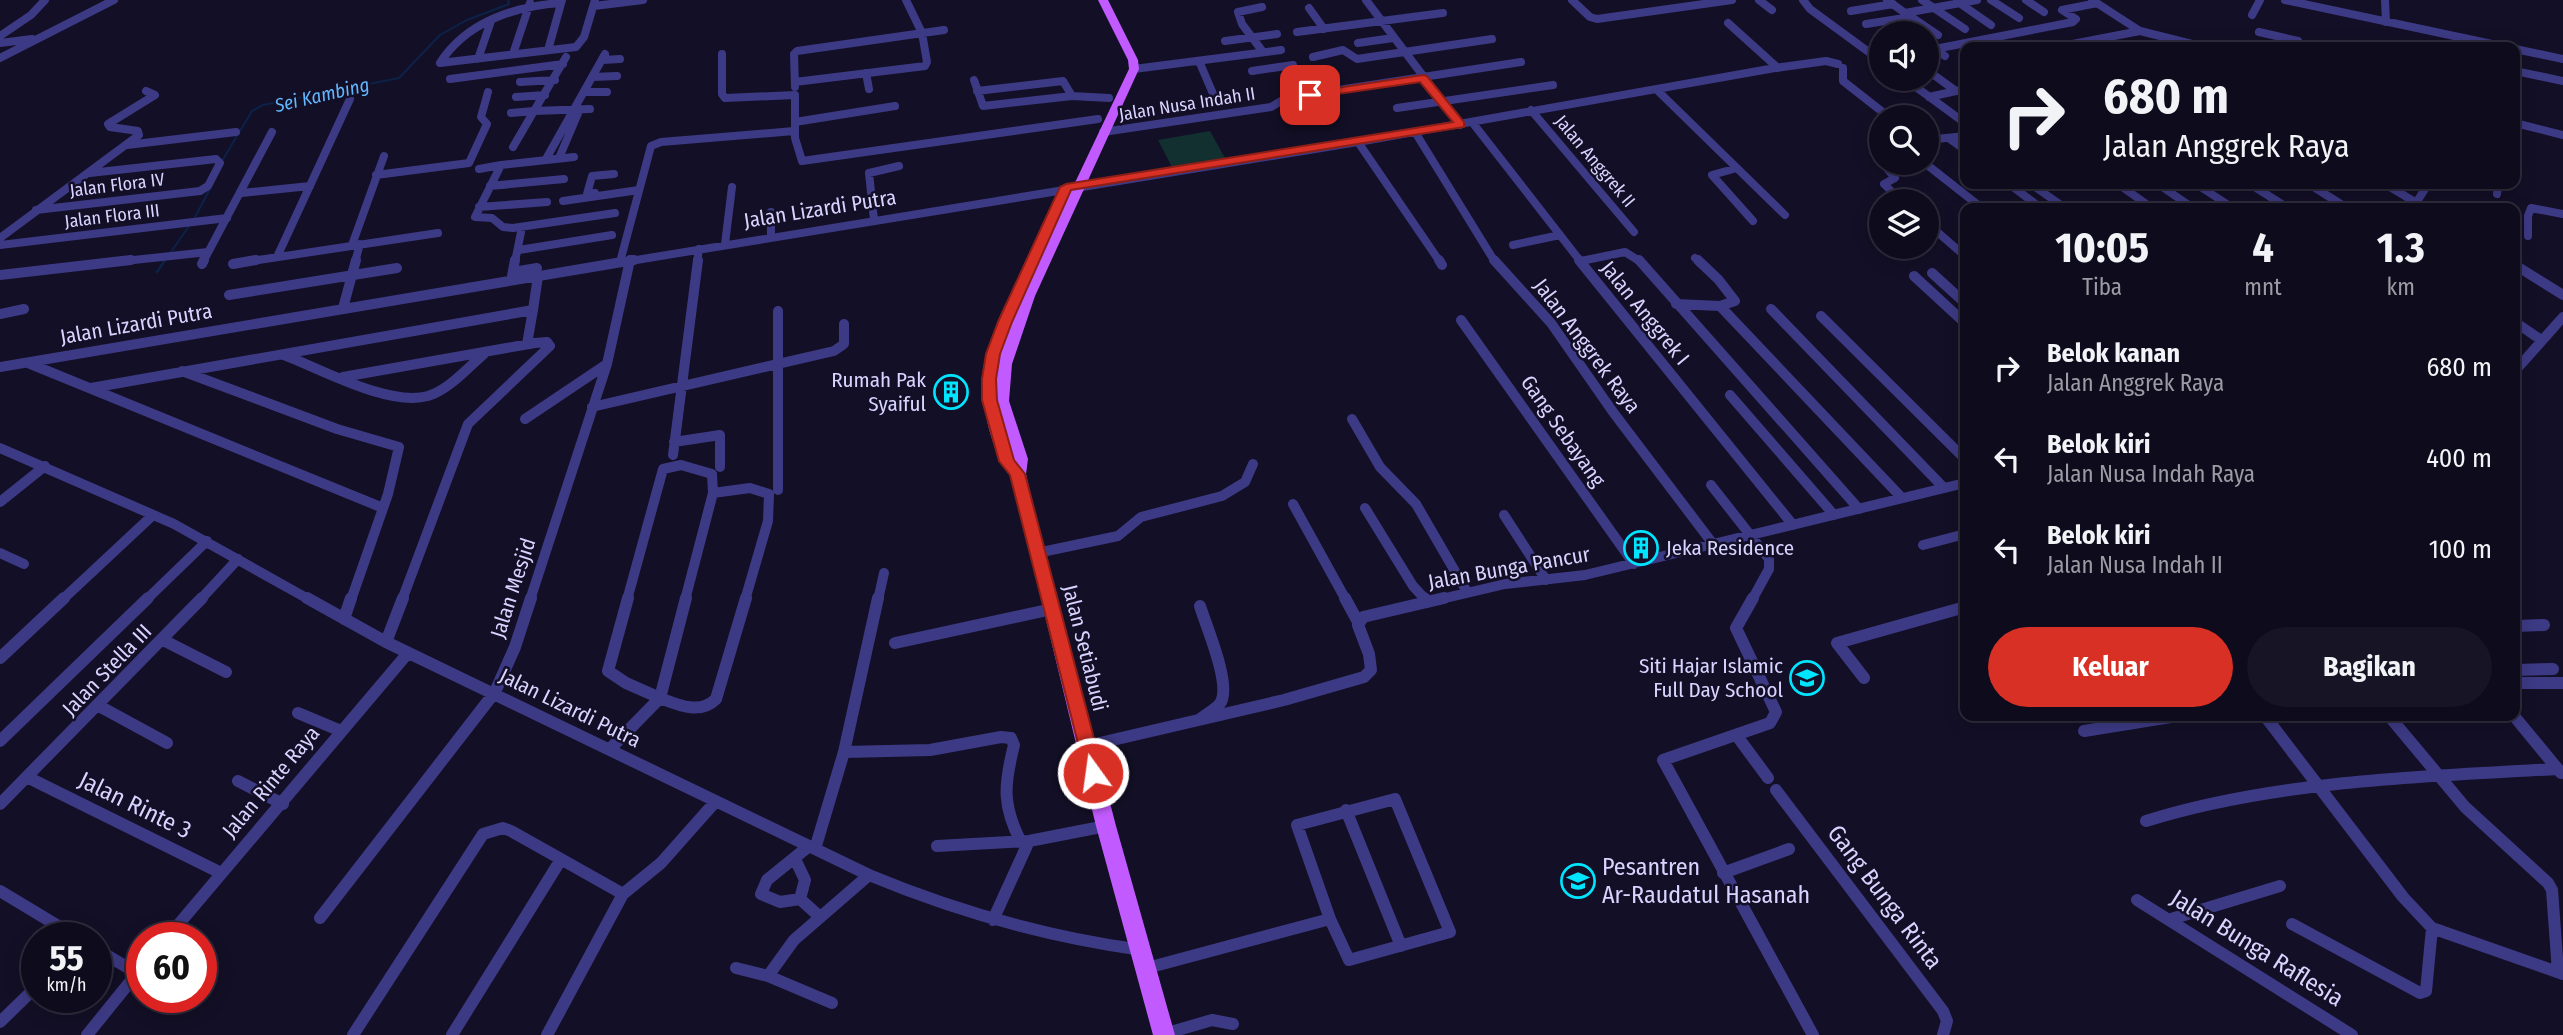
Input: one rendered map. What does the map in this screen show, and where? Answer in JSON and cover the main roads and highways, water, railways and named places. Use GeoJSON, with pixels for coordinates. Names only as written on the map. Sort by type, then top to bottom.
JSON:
{"type":"FeatureCollection","features":[{"type":"Feature","properties":{"kind":"main road","name":"Jalan Setiabudi"},"geometry":{"type":"LineString","coordinates":[[1072,186],[1098,119],[1120,74],[1122,61],[1094,0]]}},
{"type":"Feature","properties":{"kind":"main road","name":"Jalan Setiabudi"},"geometry":{"type":"LineString","coordinates":[[1102,0],[1133,60],[1134,69],[1005,322],[993,354],[989,379],[990,400],[1007,461],[1018,474],[1106,826],[1164,1035]]}},
{"type":"Feature","properties":{"kind":"waterway","name":"Sei Kambing"},"geometry":{"type":"LineString","coordinates":[[222,161],[252,111],[263,105],[399,78],[440,35],[467,20],[509,4],[508,0]]}},
{"type":"Feature","properties":{"kind":"waterway","name":"Sei Kambing"},"geometry":{"type":"LineString","coordinates":[[193,221],[211,187]]}},
{"type":"Feature","properties":{"kind":"waterway","name":"Sei Kambing"},"geometry":{"type":"LineString","coordinates":[[171,252],[189,226]]}},
{"type":"Feature","properties":{"kind":"waterway","name":"Sei Kambing"},"geometry":{"type":"LineString","coordinates":[[164,262],[167,258]]}},
{"type":"Feature","properties":{"kind":"waterway","name":"Sei Kambing"},"geometry":{"type":"LineString","coordinates":[[157,272],[165,260]]}},
{"type":"Feature","properties":{"kind":"place","name":"Rumah Pak Syaiful"},"geometry":{"type":"Point","coordinates":[951,392]}},
{"type":"Feature","properties":{"kind":"place","name":"Jeka Residence"},"geometry":{"type":"Point","coordinates":[1641,548]}},
{"type":"Feature","properties":{"kind":"place","name":"Siti Hajar Islamic Full Day School"},"geometry":{"type":"Point","coordinates":[1807,678]}},
{"type":"Feature","properties":{"kind":"place","name":"Pesantren Ar-Raudatul Hasanah"},"geometry":{"type":"Point","coordinates":[1578,881]}}]}
